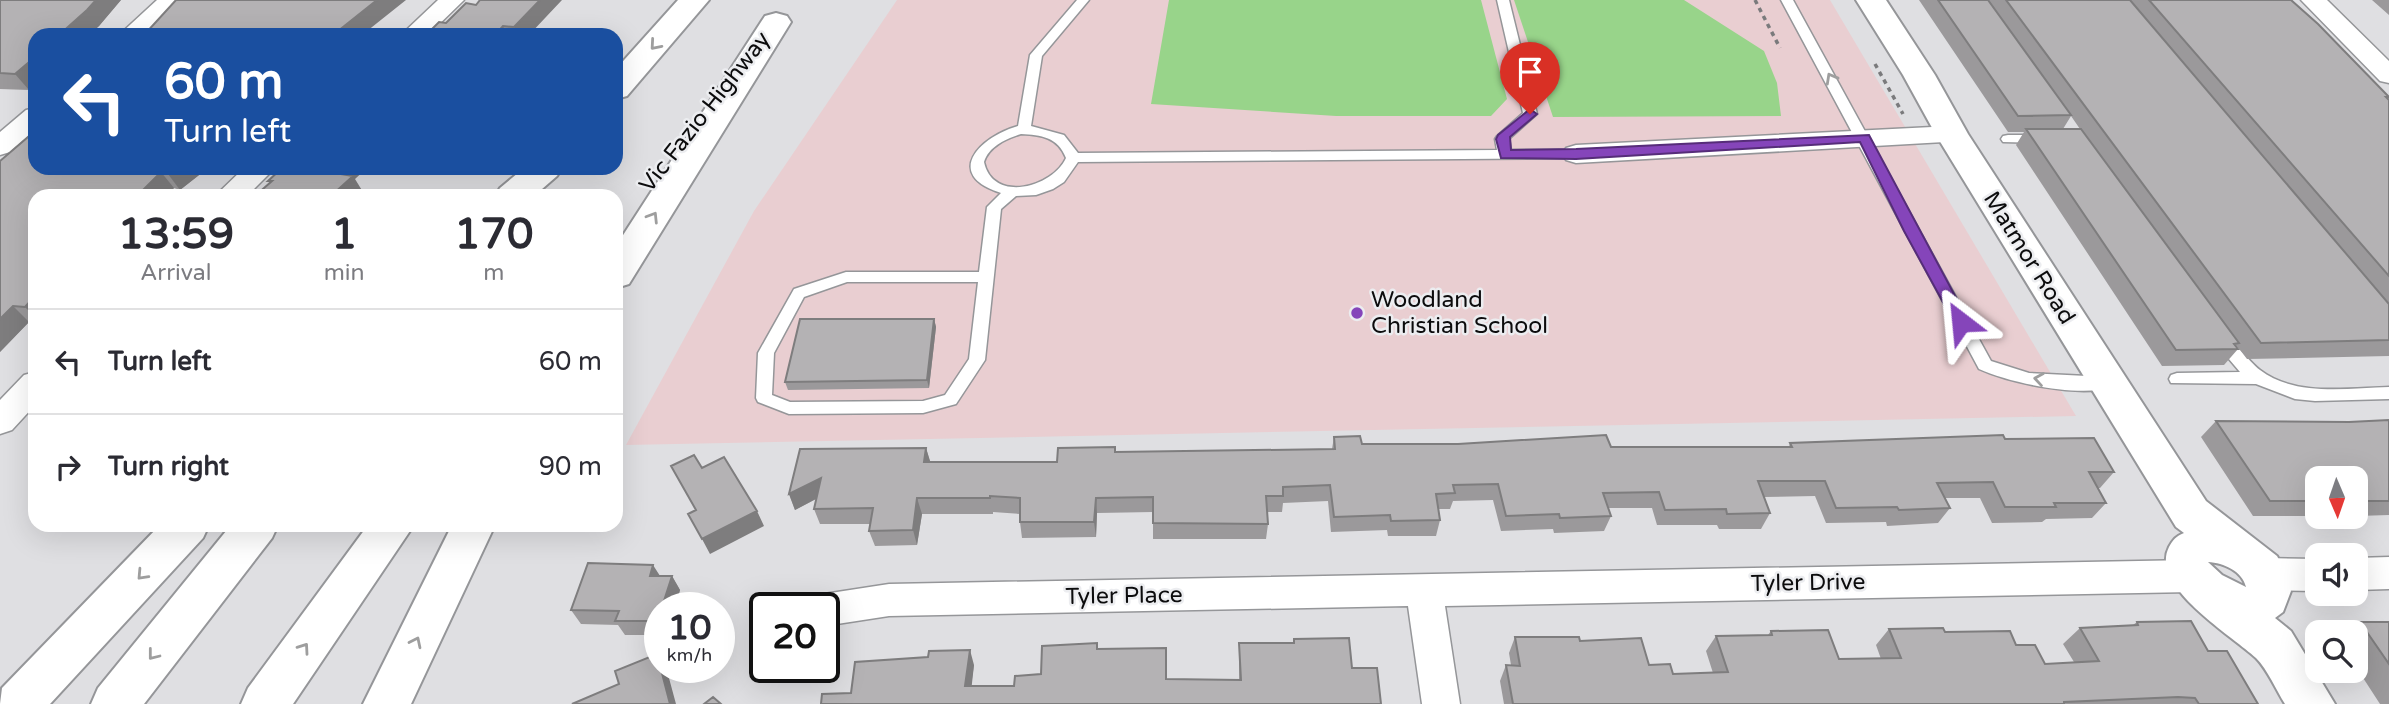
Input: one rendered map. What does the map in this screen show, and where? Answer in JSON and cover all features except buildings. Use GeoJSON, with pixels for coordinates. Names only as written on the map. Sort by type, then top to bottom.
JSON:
{"type":"FeatureCollection","features":[{"type":"Feature","properties":{"kind":"main road"},"geometry":{"type":"LineString","coordinates":[[623,81],[694,0]]}},
{"type":"Feature","properties":{"kind":"main road","name":"Matmor Road"},"geometry":{"type":"LineString","coordinates":[[1871,0],[2107,383],[2197,560],[2275,646],[2311,704]]}},
{"type":"Feature","properties":{"kind":"main road"},"geometry":{"type":"LineString","coordinates":[[623,264],[785,11]]}},
{"type":"Feature","properties":{"kind":"main road","name":"Vic Fazio Highway"},"geometry":{"type":"LineString","coordinates":[[623,216],[785,11]]}},
{"type":"Feature","properties":{"kind":"main road"},"geometry":{"type":"LineString","coordinates":[[520,189],[538,175]]}},
{"type":"Feature","properties":{"kind":"main road"},"geometry":{"type":"LineString","coordinates":[[19,704],[181,532]]}},
{"type":"Feature","properties":{"kind":"main road"},"geometry":{"type":"LineString","coordinates":[[115,704],[251,532]]}},
{"type":"Feature","properties":{"kind":"main road"},"geometry":{"type":"LineString","coordinates":[[265,704],[388,532]]}},
{"type":"Feature","properties":{"kind":"main road"},"geometry":{"type":"LineString","coordinates":[[387,704],[471,532]]}},
{"type":"Feature","properties":{"kind":"main road"},"geometry":{"type":"LineString","coordinates":[[2207,543],[2255,575],[2259,606],[2247,607],[2197,560],[2196,545],[2207,543]]}},
{"type":"Feature","properties":{"kind":"main road","name":"Matmor Road"},"geometry":{"type":"LineString","coordinates":[[2255,575],[2275,646]]}},
{"type":"Feature","properties":{"kind":"street"},"geometry":{"type":"LineString","coordinates":[[139,28],[172,0]]}},
{"type":"Feature","properties":{"kind":"street"},"geometry":{"type":"LineString","coordinates":[[420,28],[452,0]]}},
{"type":"Feature","properties":{"kind":"street"},"geometry":{"type":"LineString","coordinates":[[2313,0],[2380,57],[2389,75]]}},
{"type":"Feature","properties":{"kind":"street"},"geometry":{"type":"LineString","coordinates":[[1576,154],[1952,135]]}},
{"type":"Feature","properties":{"kind":"street"},"geometry":{"type":"LineString","coordinates":[[237,189],[253,175]]}},
{"type":"Feature","properties":{"kind":"street"},"geometry":{"type":"LineString","coordinates":[[0,421],[28,391]]}},
{"type":"Feature","properties":{"kind":"street","name":"Tyler Drive"},"geometry":{"type":"LineString","coordinates":[[1424,590],[2197,560]]}},
{"type":"Feature","properties":{"kind":"street"},"geometry":{"type":"LineString","coordinates":[[2368,574],[2389,573]]}},
{"type":"Feature","properties":{"kind":"street"},"geometry":{"type":"LineString","coordinates":[[2255,575],[2305,575]]}},
{"type":"Feature","properties":{"kind":"street"},"geometry":{"type":"LineString","coordinates":[[1424,590],[1441,704]]}},
{"type":"Feature","properties":{"kind":"street","name":"Tyler Place"},"geometry":{"type":"LineString","coordinates":[[840,608],[889,600],[1424,590]]}},
{"type":"Feature","properties":{"kind":"lane"},"geometry":{"type":"LineString","coordinates":[[1024,130],[1037,55],[1083,0]]}},
{"type":"Feature","properties":{"kind":"lane"},"geometry":{"type":"LineString","coordinates":[[1503,0],[1530,114],[1502,139],[1506,154]]}},
{"type":"Feature","properties":{"kind":"lane"},"geometry":{"type":"LineString","coordinates":[[1787,0],[1985,365],[2000,373],[2057,382],[2107,383]]}},
{"type":"Feature","properties":{"kind":"lane"},"geometry":{"type":"LineString","coordinates":[[1024,130],[1050,133],[1062,139],[1070,148],[1073,158],[1064,176],[1054,183],[1034,190],[1013,191],[986,180],[979,170],[978,160],[982,150],[992,141],[1004,134],[1024,130]]}},
{"type":"Feature","properties":{"kind":"lane"},"geometry":{"type":"LineString","coordinates":[[2008,139],[2049,139]]}},
{"type":"Feature","properties":{"kind":"lane"},"geometry":{"type":"LineString","coordinates":[[1073,158],[1576,154]]}},
{"type":"Feature","properties":{"kind":"lane"},"geometry":{"type":"LineString","coordinates":[[986,276],[846,277],[800,293],[766,353],[764,398],[789,408],[923,407],[950,400],[977,360],[994,207],[1013,191]]}},
{"type":"Feature","properties":{"kind":"lane"},"geometry":{"type":"LineString","coordinates":[[2210,325],[2233,358],[2256,379]]}},
{"type":"Feature","properties":{"kind":"lane"},"geometry":{"type":"LineString","coordinates":[[2177,379],[2256,379],[2293,393],[2389,393]]}},
{"type":"Feature","properties":{"kind":"path"},"geometry":{"type":"LineString","coordinates":[[1755,0],[1780,48]]}},
{"type":"Feature","properties":{"kind":"path"},"geometry":{"type":"LineString","coordinates":[[1872,60],[1916,135]]}},
{"type":"Feature","properties":{"kind":"shaded area","name":"Woodland Christian School"},"geometry":{"type":"Polygon","coordinates":[[[897,0],[1830,0],[2076,416],[626,445],[754,211],[897,0]]]}},
{"type":"Feature","properties":{"kind":"green space"},"geometry":{"type":"Polygon","coordinates":[[[1169,0],[1481,0],[1507,99],[1491,116],[1336,116],[1151,104],[1169,0]]]}},
{"type":"Feature","properties":{"kind":"green space"},"geometry":{"type":"Polygon","coordinates":[[[1514,0],[1684,0],[1764,51],[1777,83],[1781,116],[1553,117],[1514,0]]]}},
{"type":"Feature","properties":{"kind":"place","name":"Woodland Christian School"},"geometry":{"type":"Point","coordinates":[1357,313]}},
{"type":"Feature","properties":{"kind":"route"},"geometry":{"type":"LineString","coordinates":[[1530,114],[1502,139],[1506,154],[1576,154],[1864,138],[1961,322]]}}]}
